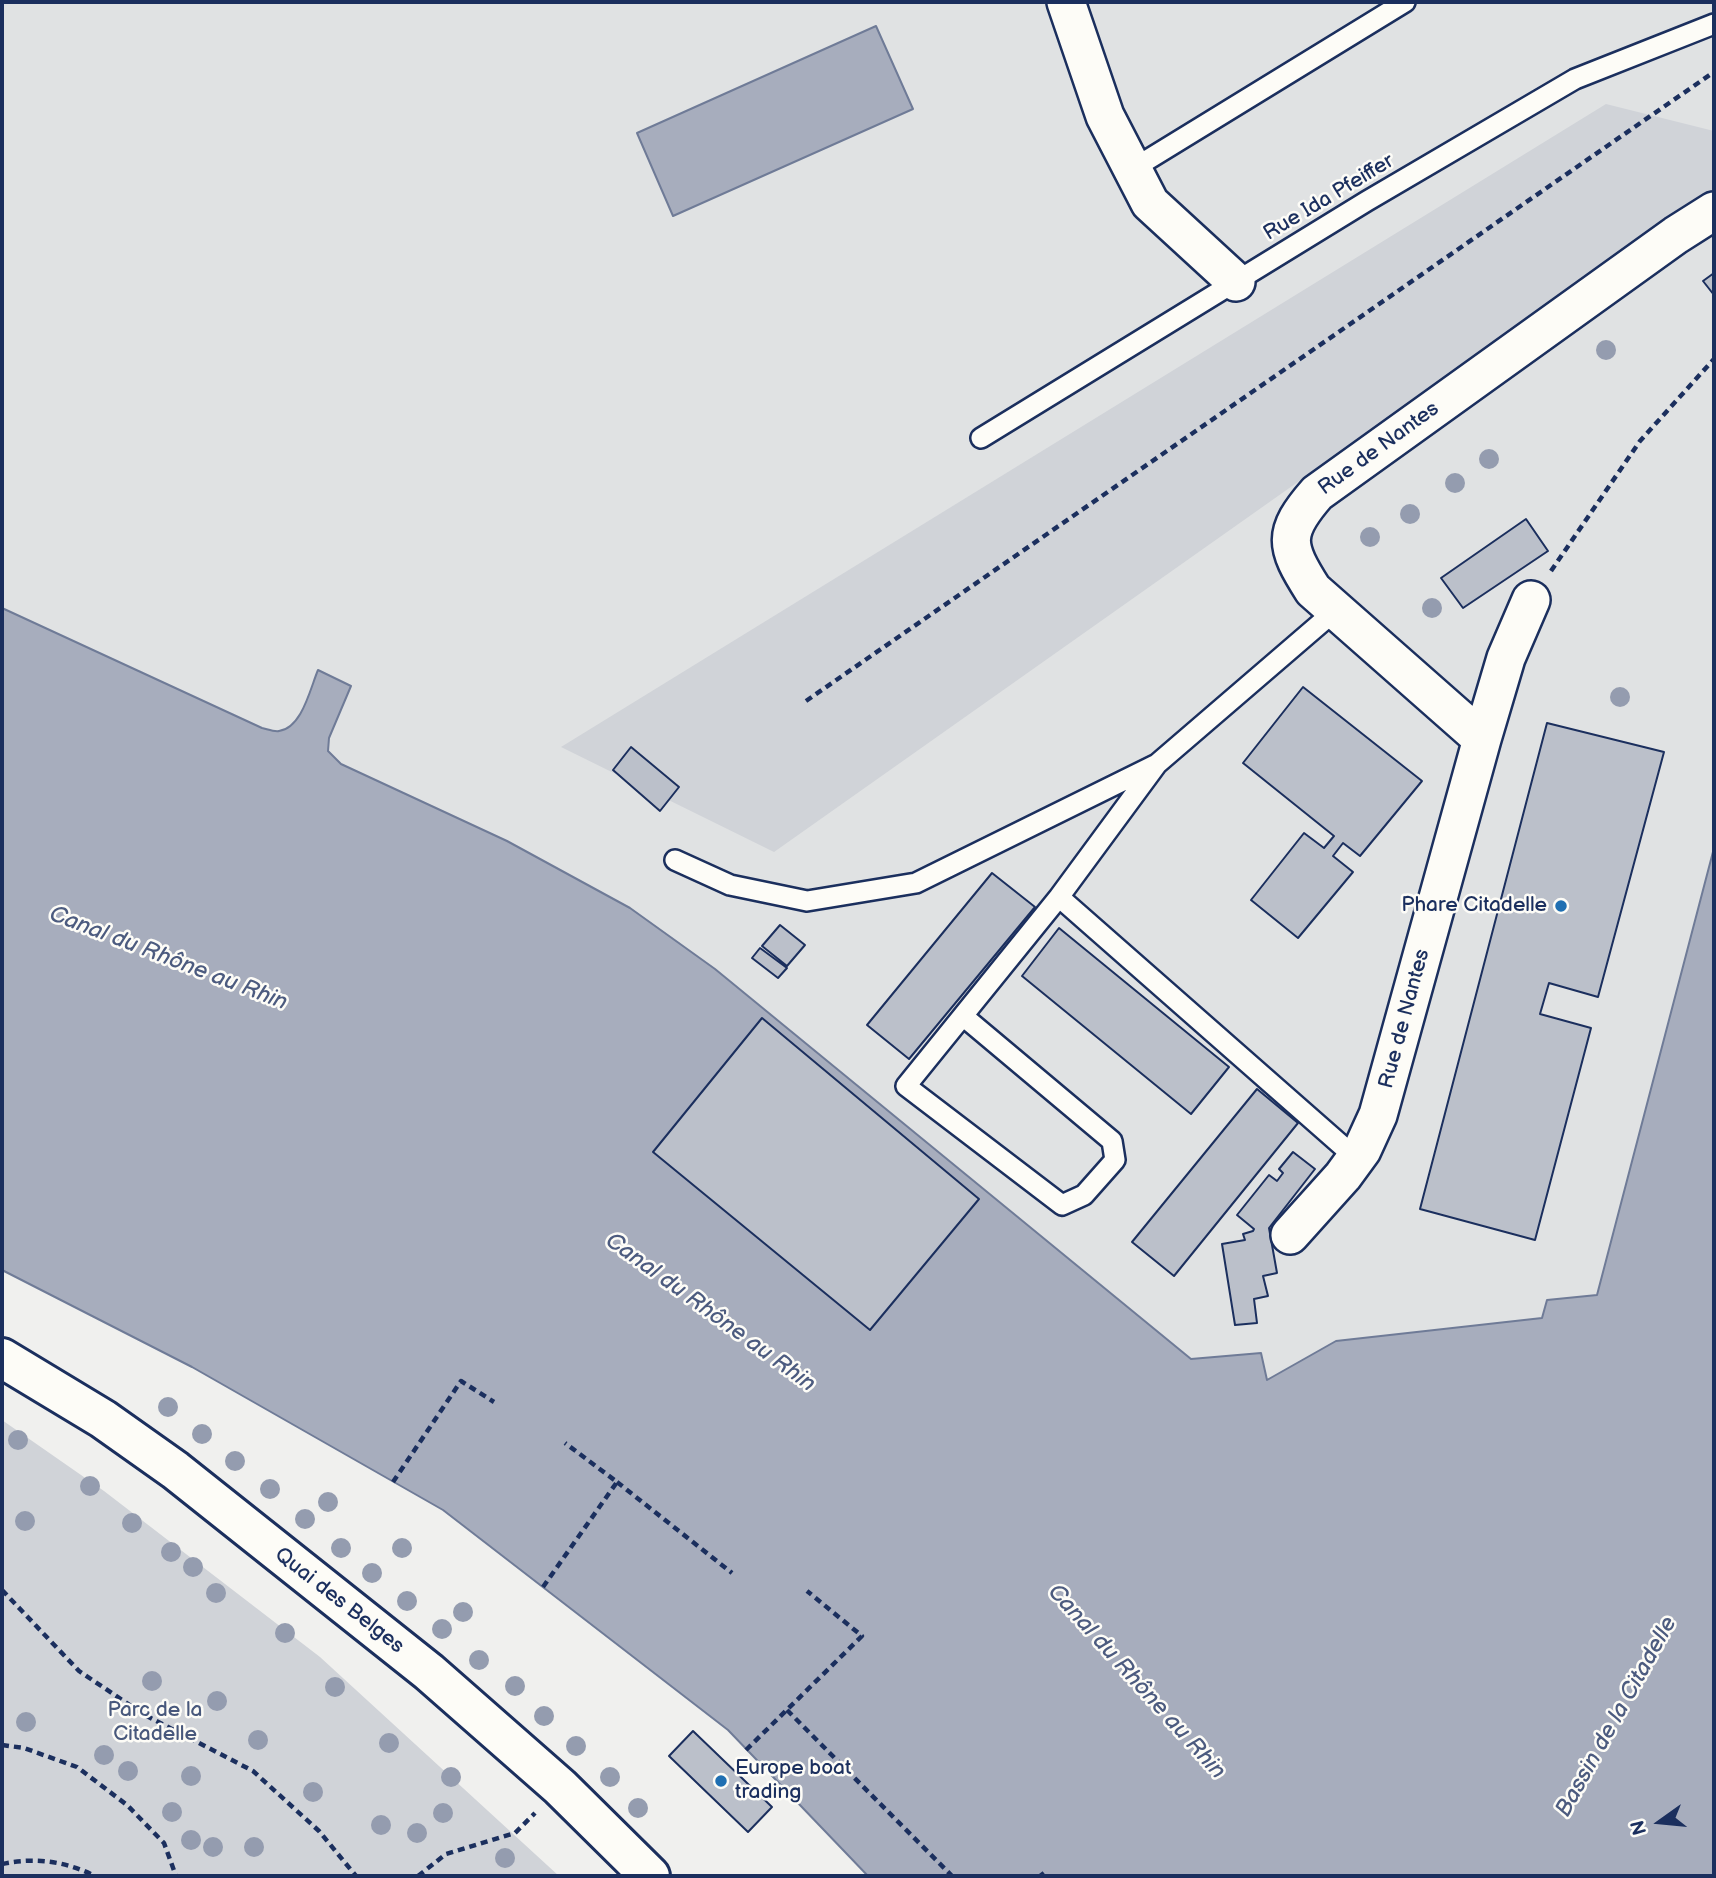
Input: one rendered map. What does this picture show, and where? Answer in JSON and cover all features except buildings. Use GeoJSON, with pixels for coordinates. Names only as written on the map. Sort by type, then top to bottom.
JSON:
{"type":"FeatureCollection","features":[{"type":"Feature","properties":{"kind":"main road","name":"Quai des Belges"},"geometry":{"type":"LineString","coordinates":[[2,1359],[103,1419],[175,1470],[429,1672],[560,1787],[650,1876]]}},
{"type":"Feature","properties":{"kind":"street"},"geometry":{"type":"LineString","coordinates":[[1066,2],[1105,116],[1150,203],[1236,282]]}},
{"type":"Feature","properties":{"kind":"street","name":"Rue de Nantes"},"geometry":{"type":"LineString","coordinates":[[1482,739],[1313,590],[1293,559],[1292,533],[1298,515],[1317,493],[1676,235],[1714,211]]}},
{"type":"Feature","properties":{"kind":"street","name":"Rue de Nantes"},"geometry":{"type":"LineString","coordinates":[[1290,1235],[1343,1176],[1356,1158],[1378,1115],[1506,658],[1531,600]]}},
{"type":"Feature","properties":{"kind":"lane"},"geometry":{"type":"LineString","coordinates":[[1131,170],[1405,2]]}},
{"type":"Feature","properties":{"kind":"lane","name":"Rue Ida Pfeiffer"},"geometry":{"type":"LineString","coordinates":[[981,438],[1574,79],[1714,24]]}},
{"type":"Feature","properties":{"kind":"lane"},"geometry":{"type":"LineString","coordinates":[[963,1016],[1112,1141],[1115,1160],[1083,1195],[1062,1205],[906,1086],[1059,897],[1157,764],[1336,610]]}},
{"type":"Feature","properties":{"kind":"lane"},"geometry":{"type":"LineString","coordinates":[[675,860],[730,885],[807,901],[916,883],[1157,764]]}},
{"type":"Feature","properties":{"kind":"lane"},"geometry":{"type":"LineString","coordinates":[[1059,897],[1356,1158]]}},
{"type":"Feature","properties":{"kind":"path"},"geometry":{"type":"LineString","coordinates":[[806,701],[1714,72]]}},
{"type":"Feature","properties":{"kind":"path"},"geometry":{"type":"LineString","coordinates":[[1531,600],[1640,441],[1714,359]]}},
{"type":"Feature","properties":{"kind":"path"},"geometry":{"type":"LineString","coordinates":[[393,1482],[461,1381],[494,1402]]}},
{"type":"Feature","properties":{"kind":"path"},"geometry":{"type":"LineString","coordinates":[[565,1443],[732,1573]]}},
{"type":"Feature","properties":{"kind":"path"},"geometry":{"type":"LineString","coordinates":[[543,1587],[617,1482]]}},
{"type":"Feature","properties":{"kind":"path"},"geometry":{"type":"LineString","coordinates":[[2,1590],[79,1671],[143,1714],[253,1771],[319,1831],[356,1876]]}},
{"type":"Feature","properties":{"kind":"path"},"geometry":{"type":"LineString","coordinates":[[746,1749],[862,1636],[807,1591]]}},
{"type":"Feature","properties":{"kind":"path"},"geometry":{"type":"LineString","coordinates":[[787,1710],[952,1876]]}},
{"type":"Feature","properties":{"kind":"path"},"geometry":{"type":"LineString","coordinates":[[2,1745],[24,1748],[77,1767],[127,1805],[164,1843],[176,1876]]}},
{"type":"Feature","properties":{"kind":"path"},"geometry":{"type":"LineString","coordinates":[[418,1876],[446,1854],[515,1833],[560,1787]]}},
{"type":"Feature","properties":{"kind":"path"},"geometry":{"type":"LineString","coordinates":[[2,1864],[24,1859],[64,1863],[95,1876]]}},
{"type":"Feature","properties":{"kind":"shaded area"},"geometry":{"type":"Polygon","coordinates":[[[2,2],[1714,2],[1714,1876],[1191,1359],[715,969],[630,908],[507,841],[2,608],[2,2]]]}},
{"type":"Feature","properties":{"kind":"green space"},"geometry":{"type":"Polygon","coordinates":[[[1606,104],[1714,131],[1714,188],[774,852],[561,747],[1606,104]]]}},
{"type":"Feature","properties":{"kind":"green space","name":"Parc de la Citadelle"},"geometry":{"type":"Polygon","coordinates":[[[2,1420],[104,1491],[320,1657],[559,1876],[2,1876],[2,1420]]]}},
{"type":"Feature","properties":{"kind":"water"},"geometry":{"type":"Polygon","coordinates":[[[876,26],[913,109],[673,216],[637,133],[876,26]]]}},
{"type":"Feature","properties":{"kind":"water"},"geometry":{"type":"Polygon","coordinates":[[[2,608],[273,731],[287,728],[294,723],[318,670],[351,686],[329,738],[328,751],[341,764],[507,841],[630,908],[715,969],[1191,1359],[1261,1353],[1267,1380],[1336,1341],[1542,1318],[1547,1300],[1597,1295],[1714,848],[1714,1876],[868,1876],[728,1730],[443,1510],[192,1367],[2,1270],[2,608]]]}},
{"type":"Feature","properties":{"kind":"place","name":"Phare Citadelle"},"geometry":{"type":"Point","coordinates":[1561,906]}},
{"type":"Feature","properties":{"kind":"place","name":"Europe boat trading"},"geometry":{"type":"Point","coordinates":[721,1781]}},
{"type":"Feature","properties":{"kind":"water label","name":"Canal du Rhône au Rhin"},"geometry":{"type":"Point","coordinates":[168,959]}},
{"type":"Feature","properties":{"kind":"water label","name":"Canal du Rhône au Rhin"},"geometry":{"type":"Point","coordinates":[710,1313]}},
{"type":"Feature","properties":{"kind":"water label","name":"Canal du Rhône au Rhin"},"geometry":{"type":"Point","coordinates":[1136,1682]}},
{"type":"Feature","properties":{"kind":"water label","name":"Bassin de la Citadelle"},"geometry":{"type":"Point","coordinates":[1617,1717]}}]}
